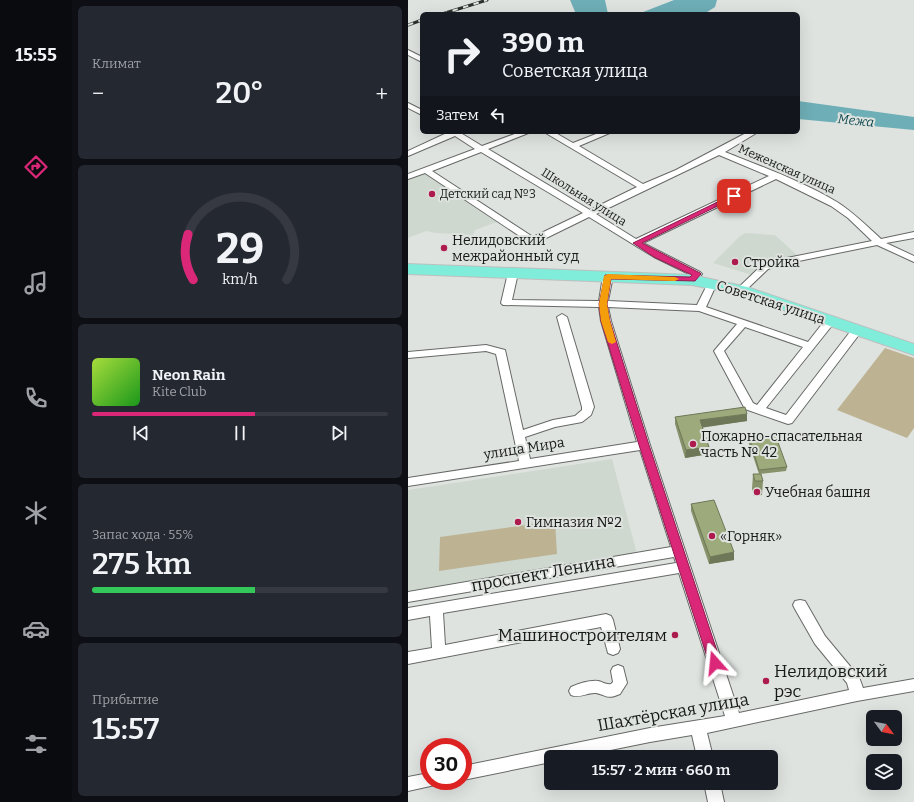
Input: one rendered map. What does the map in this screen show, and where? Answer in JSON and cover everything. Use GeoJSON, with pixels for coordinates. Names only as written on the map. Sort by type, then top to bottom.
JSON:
{"type":"FeatureCollection","features":[{"type":"Feature","properties":{"kind":"main road","name":"Советская улица"},"geometry":{"type":"LineString","coordinates":[[408,269],[608,276],[692,280],[712,283],[741,290],[914,350]]}},
{"type":"Feature","properties":{"kind":"street"},"geometry":{"type":"LineString","coordinates":[[408,52],[420,59]]}},
{"type":"Feature","properties":{"kind":"street"},"geometry":{"type":"LineString","coordinates":[[408,105],[420,112]]}},
{"type":"Feature","properties":{"kind":"street"},"geometry":{"type":"LineString","coordinates":[[408,154],[452,134]]}},
{"type":"Feature","properties":{"kind":"street","name":"Школьная улица"},"geometry":{"type":"LineString","coordinates":[[456,134],[589,213],[636,243],[697,274],[692,280]]}},
{"type":"Feature","properties":{"kind":"street"},"geometry":{"type":"LineString","coordinates":[[408,177],[522,134]]}},
{"type":"Feature","properties":{"kind":"street"},"geometry":{"type":"LineString","coordinates":[[552,134],[643,187]]}},
{"type":"Feature","properties":{"kind":"street"},"geometry":{"type":"LineString","coordinates":[[573,146],[603,134]]}},
{"type":"Feature","properties":{"kind":"street"},"geometry":{"type":"LineString","coordinates":[[426,170],[533,241],[643,187],[679,172],[750,134]]}},
{"type":"Feature","properties":{"kind":"street","name":"Меженская улица"},"geometry":{"type":"LineString","coordinates":[[719,152],[793,183],[834,204],[851,216],[887,248],[914,259]]}},
{"type":"Feature","properties":{"kind":"street"},"geometry":{"type":"LineString","coordinates":[[636,243],[776,176]]}},
{"type":"Feature","properties":{"kind":"street"},"geometry":{"type":"LineString","coordinates":[[741,290],[765,267],[777,263],[914,235]]}},
{"type":"Feature","properties":{"kind":"street"},"geometry":{"type":"LineString","coordinates":[[513,273],[506,303],[603,304],[700,308],[810,346]]}},
{"type":"Feature","properties":{"kind":"street"},"geometry":{"type":"LineString","coordinates":[[608,276],[603,304],[606,321],[644,445],[680,551],[734,721]]}},
{"type":"Feature","properties":{"kind":"street"},"geometry":{"type":"LineString","coordinates":[[700,308],[712,283]]}},
{"type":"Feature","properties":{"kind":"street"},"geometry":{"type":"LineString","coordinates":[[519,436],[554,424],[578,419],[587,412],[588,407],[562,317]]}},
{"type":"Feature","properties":{"kind":"street"},"geometry":{"type":"LineString","coordinates":[[759,409],[830,321]]}},
{"type":"Feature","properties":{"kind":"street"},"geometry":{"type":"LineString","coordinates":[[743,323],[719,351],[749,406],[788,420],[857,330]]}},
{"type":"Feature","properties":{"kind":"street"},"geometry":{"type":"LineString","coordinates":[[408,355],[486,348],[501,352],[525,463]]}},
{"type":"Feature","properties":{"kind":"street","name":"улица Мира"},"geometry":{"type":"LineString","coordinates":[[408,482],[644,445]]}},
{"type":"Feature","properties":{"kind":"street","name":"проспект Ленина"},"geometry":{"type":"LineString","coordinates":[[408,597],[680,551]]}},
{"type":"Feature","properties":{"kind":"street","name":"проспект Ленина"},"geometry":{"type":"LineString","coordinates":[[408,614],[684,567]]}},
{"type":"Feature","properties":{"kind":"street"},"geometry":{"type":"LineString","coordinates":[[800,605],[820,640],[854,681],[857,695]]}},
{"type":"Feature","properties":{"kind":"street"},"geometry":{"type":"LineString","coordinates":[[436,609],[439,652]]}},
{"type":"Feature","properties":{"kind":"street"},"geometry":{"type":"LineString","coordinates":[[408,658],[606,620],[613,650]]}},
{"type":"Feature","properties":{"kind":"street"},"geometry":{"type":"LineString","coordinates":[[576,692],[596,687],[606,691],[615,690],[620,682],[618,671]]}},
{"type":"Feature","properties":{"kind":"street","name":"Шахтёрская улица"},"geometry":{"type":"LineString","coordinates":[[472,771],[650,735],[698,728],[857,695],[914,685]]}},
{"type":"Feature","properties":{"kind":"street"},"geometry":{"type":"LineString","coordinates":[[698,728],[703,750]]}},
{"type":"Feature","properties":{"kind":"street"},"geometry":{"type":"LineString","coordinates":[[408,784],[420,782]]}},
{"type":"Feature","properties":{"kind":"street"},"geometry":{"type":"LineString","coordinates":[[713,790],[716,802]]}},
{"type":"Feature","properties":{"kind":"shaded area","name":"Детский сад №3"},"geometry":{"type":"Polygon","coordinates":[[[424,172],[497,222],[475,230],[473,235],[426,231],[408,238],[408,180],[424,172]]]}},
{"type":"Feature","properties":{"kind":"shaded area"},"geometry":{"type":"Polygon","coordinates":[[[745,233],[775,235],[798,256],[764,262],[752,275],[713,263],[745,233]]]}},
{"type":"Feature","properties":{"kind":"shaded area"},"geometry":{"type":"Polygon","coordinates":[[[885,348],[914,358],[914,428],[907,438],[837,410],[885,348]]]}},
{"type":"Feature","properties":{"kind":"shaded area","name":"Гимназия №2"},"geometry":{"type":"Polygon","coordinates":[[[612,459],[637,554],[408,593],[408,490],[612,459]]]}},
{"type":"Feature","properties":{"kind":"shaded area"},"geometry":{"type":"Polygon","coordinates":[[[555,521],[557,554],[439,571],[440,537],[555,521]]]}},
{"type":"Feature","properties":{"kind":"water"},"geometry":{"type":"Polygon","coordinates":[[[570,0],[605,0],[608,12],[575,12],[570,0]]]}},
{"type":"Feature","properties":{"kind":"water"},"geometry":{"type":"Polygon","coordinates":[[[674,0],[717,0],[715,7],[707,12],[643,12],[674,0]]]}},
{"type":"Feature","properties":{"kind":"water","name":"Межа"},"geometry":{"type":"Polygon","coordinates":[[[800,101],[914,117],[914,130],[800,119],[800,101]]]}},
{"type":"Feature","properties":{"kind":"building"},"geometry":{"type":"Polygon","coordinates":[[[745,407],[747,414],[700,420],[709,447],[686,450],[675,417],[745,407]]]}},
{"type":"Feature","properties":{"kind":"building"},"geometry":{"type":"Polygon","coordinates":[[[775,434],[787,467],[759,470],[749,437],[775,434]]]}},
{"type":"Feature","properties":{"kind":"building"},"geometry":{"type":"Polygon","coordinates":[[[753,474],[761,474],[763,481],[755,481],[753,474]]]}},
{"type":"Feature","properties":{"kind":"building","name":"«Горняк»"},"geometry":{"type":"Polygon","coordinates":[[[714,500],[734,552],[710,557],[691,504],[714,500]]]}},
{"type":"Feature","properties":{"kind":"railway"},"geometry":{"type":"LineString","coordinates":[[448,12],[487,0]]}},
{"type":"Feature","properties":{"kind":"railway"},"geometry":{"type":"LineString","coordinates":[[408,25],[420,21]]}},
{"type":"Feature","properties":{"kind":"slow traffic"},"geometry":{"type":"LineString","coordinates":[[612,342],[603,304],[608,276],[675,279]]}},
{"type":"Feature","properties":{"kind":"place","name":"Детский сад №3"},"geometry":{"type":"Point","coordinates":[432,194]}},
{"type":"Feature","properties":{"kind":"place","name":"Нелидовский межрайонный суд"},"geometry":{"type":"Point","coordinates":[444,248]}},
{"type":"Feature","properties":{"kind":"place","name":"Стройка"},"geometry":{"type":"Point","coordinates":[735,262]}},
{"type":"Feature","properties":{"kind":"place","name":"Пожарно-спасательная часть № 42"},"geometry":{"type":"Point","coordinates":[693,444]}},
{"type":"Feature","properties":{"kind":"place","name":"Учебная башня"},"geometry":{"type":"Point","coordinates":[757,492]}},
{"type":"Feature","properties":{"kind":"place","name":"Гимназия №2"},"geometry":{"type":"Point","coordinates":[518,522]}},
{"type":"Feature","properties":{"kind":"place","name":"«Горняк»"},"geometry":{"type":"Point","coordinates":[712,536]}},
{"type":"Feature","properties":{"kind":"place","name":"Машиностроителям"},"geometry":{"type":"Point","coordinates":[675,635]}},
{"type":"Feature","properties":{"kind":"place","name":"Нелидовский рэс"},"geometry":{"type":"Point","coordinates":[766,681]}},
{"type":"Feature","properties":{"kind":"route"},"geometry":{"type":"LineString","coordinates":[[715,663],[680,551],[644,445],[606,321],[603,304],[608,276],[692,280],[697,274],[636,243],[734,196]]}}]}
